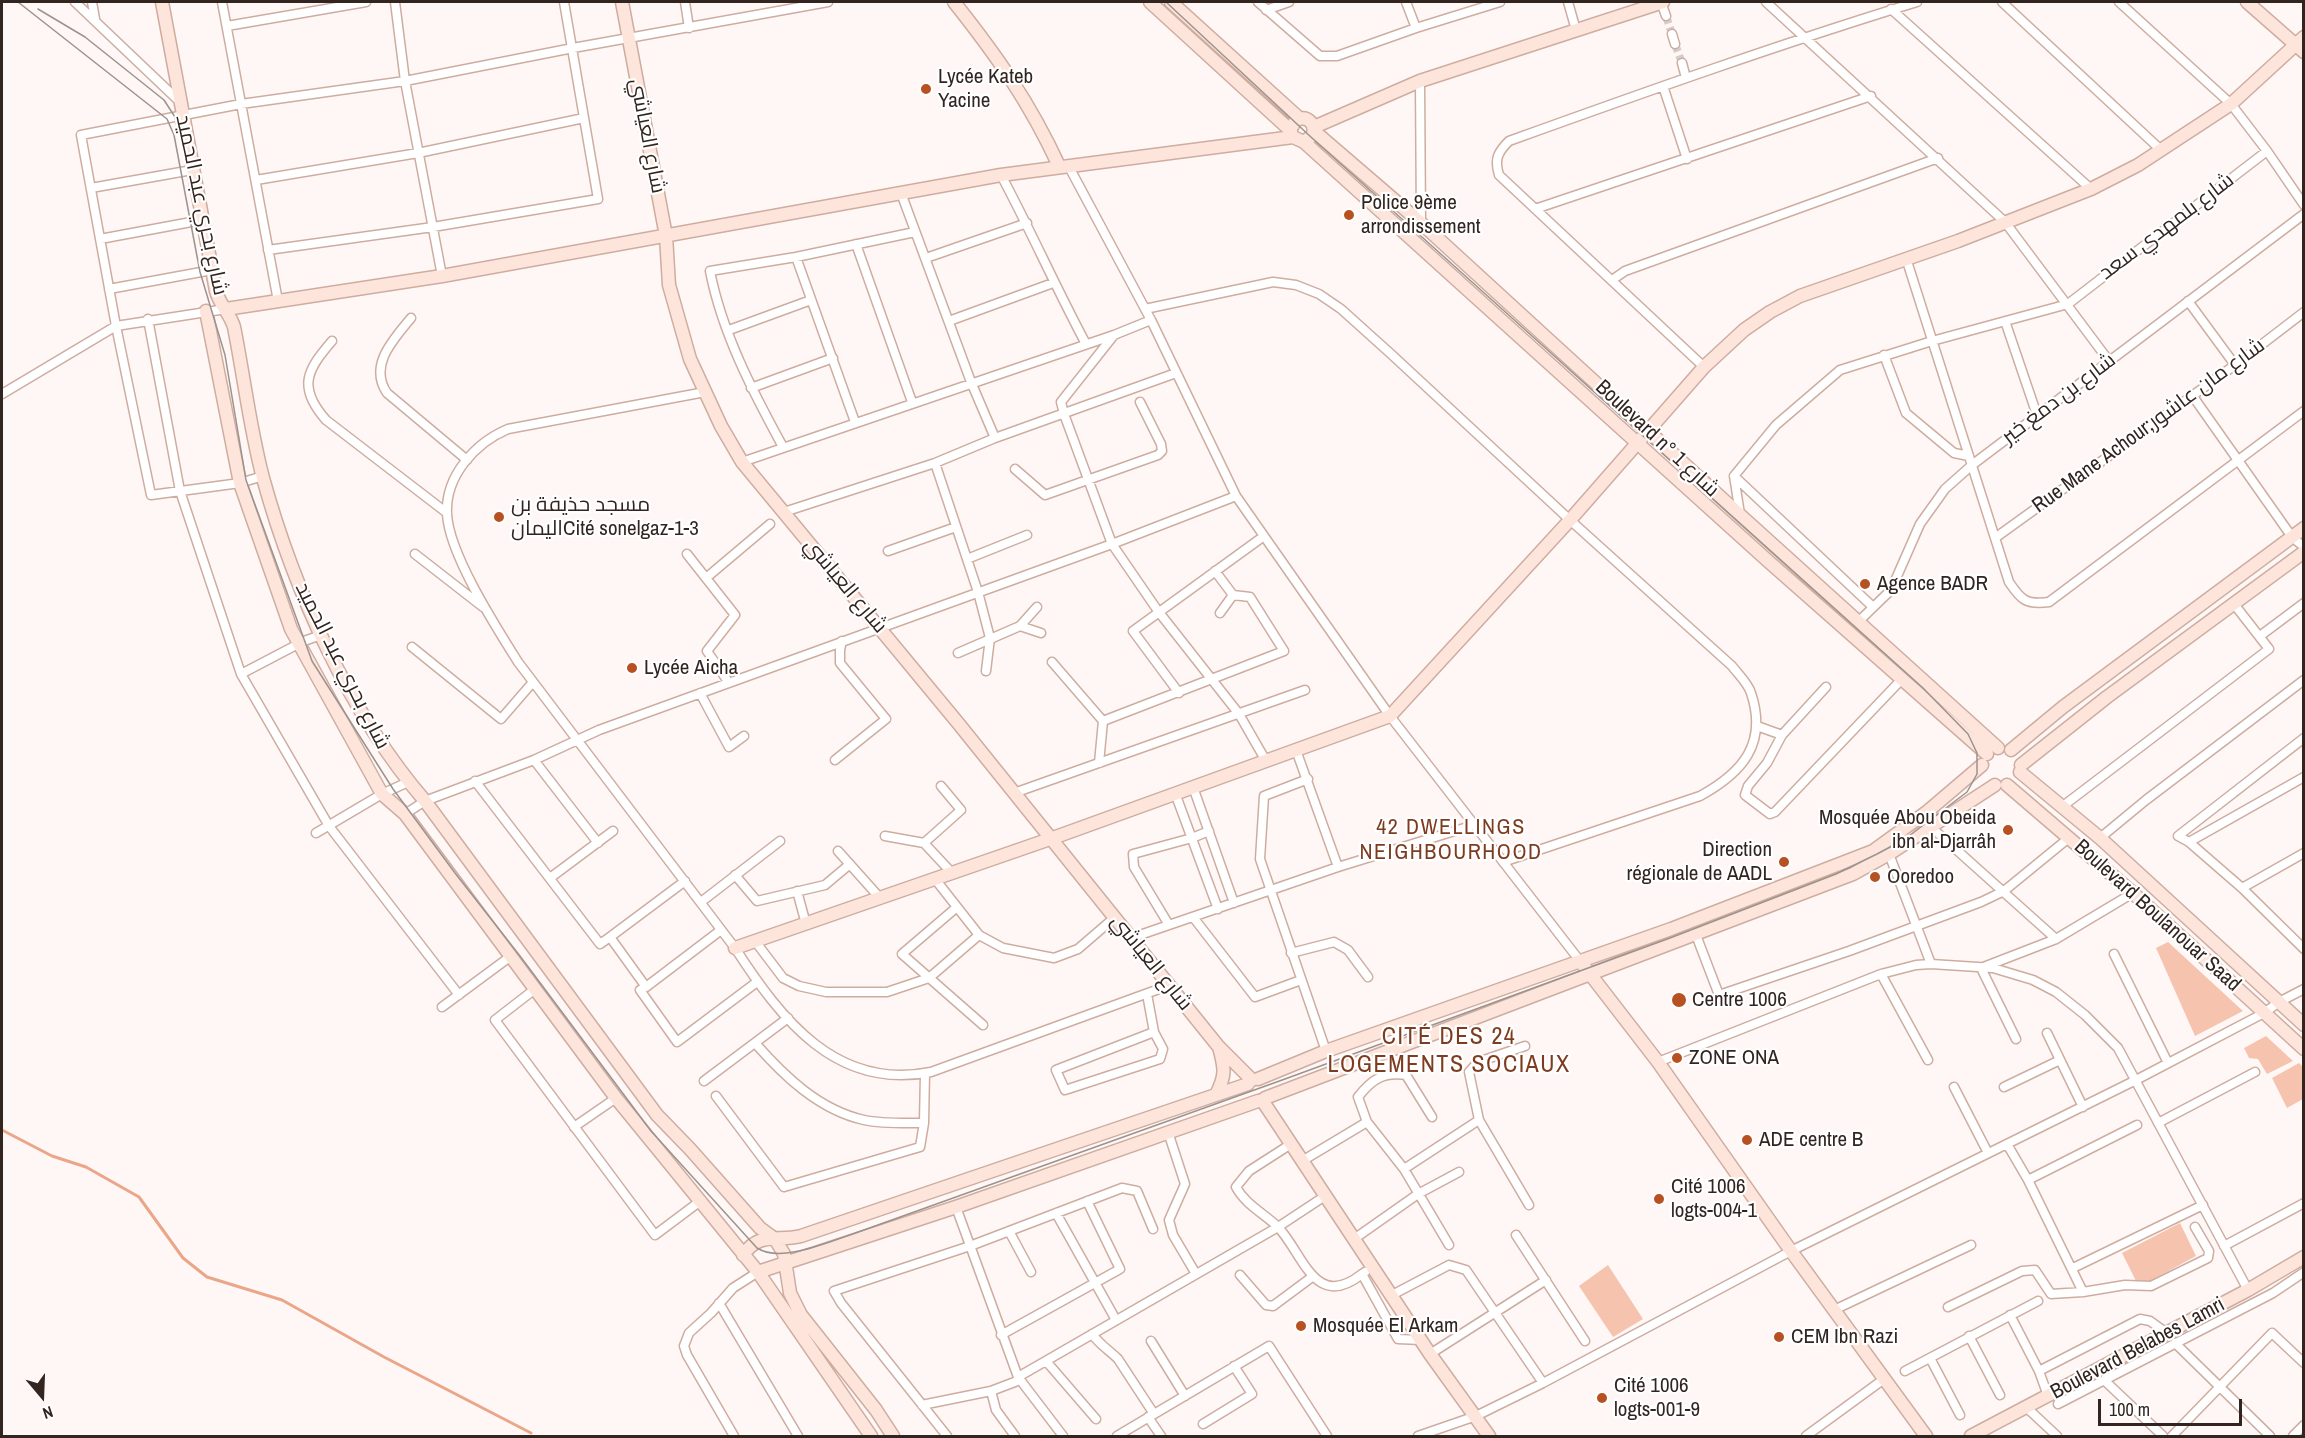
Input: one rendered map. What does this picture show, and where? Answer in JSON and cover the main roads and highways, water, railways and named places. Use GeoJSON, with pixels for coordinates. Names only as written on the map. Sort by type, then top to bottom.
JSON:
{"type":"FeatureCollection","features":[{"type":"Feature","properties":{"kind":"waterway"},"geometry":{"type":"LineString","coordinates":[[2,1130],[52,1156],[86,1167],[139,1197],[183,1258],[207,1277],[282,1300],[384,1357],[531,1433]]}},
{"type":"Feature","properties":{"kind":"tunnel"},"geometry":{"type":"LineString","coordinates":[[1666,16],[1672,34]]}},
{"type":"Feature","properties":{"kind":"tunnel"},"geometry":{"type":"LineString","coordinates":[[1675,44],[1682,63]]}},
{"type":"Feature","properties":{"kind":"tram line"},"geometry":{"type":"LineString","coordinates":[[18,2],[167,119],[174,135],[200,272],[225,355],[246,480],[312,661],[393,789],[651,1131],[757,1248],[778,1253],[790,1253],[828,1243],[1285,1079],[1670,938],[1836,874],[1905,839],[1967,792],[1977,774],[1977,753],[1968,734],[1923,688],[1312,138],[1166,2]]}},
{"type":"Feature","properties":{"kind":"tram line"},"geometry":{"type":"LineString","coordinates":[[38,9],[85,37],[164,100],[175,117],[177,127]]}},
{"type":"Feature","properties":{"kind":"place","name":"Lycée Kateb Yacine"},"geometry":{"type":"Point","coordinates":[926,89]}},
{"type":"Feature","properties":{"kind":"place","name":"Police 9ème arrondissement"},"geometry":{"type":"Point","coordinates":[1349,215]}},
{"type":"Feature","properties":{"kind":"place","name":"مسجد حذيفة بن اليمانCité sonelgaz-1-3"},"geometry":{"type":"Point","coordinates":[499,517]}},
{"type":"Feature","properties":{"kind":"place","name":"Agence BADR"},"geometry":{"type":"Point","coordinates":[1865,584]}},
{"type":"Feature","properties":{"kind":"place","name":"Lycée Aicha"},"geometry":{"type":"Point","coordinates":[632,668]}},
{"type":"Feature","properties":{"kind":"place","name":"Mosquée Abou Obeida ibn al-Djarrâh"},"geometry":{"type":"Point","coordinates":[2008,830]}},
{"type":"Feature","properties":{"kind":"place","name":"Direction régionale de AADL"},"geometry":{"type":"Point","coordinates":[1784,862]}},
{"type":"Feature","properties":{"kind":"place","name":"Ooredoo"},"geometry":{"type":"Point","coordinates":[1875,877]}},
{"type":"Feature","properties":{"kind":"place","name":"Centre 1006"},"geometry":{"type":"Point","coordinates":[1679,1000]}},
{"type":"Feature","properties":{"kind":"place","name":"ZONE ONA"},"geometry":{"type":"Point","coordinates":[1677,1058]}},
{"type":"Feature","properties":{"kind":"place","name":"ADE centre B"},"geometry":{"type":"Point","coordinates":[1747,1140]}},
{"type":"Feature","properties":{"kind":"place","name":"Cité 1006 logts-004-1"},"geometry":{"type":"Point","coordinates":[1659,1199]}},
{"type":"Feature","properties":{"kind":"place","name":"Mosquée El Arkam"},"geometry":{"type":"Point","coordinates":[1301,1326]}},
{"type":"Feature","properties":{"kind":"place","name":"CEM Ibn Razi"},"geometry":{"type":"Point","coordinates":[1779,1337]}},
{"type":"Feature","properties":{"kind":"place","name":"Cité 1006 logts-001-9"},"geometry":{"type":"Point","coordinates":[1602,1398]}},
{"type":"Feature","properties":{"kind":"district","name":"42 DWELLINGS NEIGHBOURHOOD"},"geometry":{"type":"Point","coordinates":[1451,840]}},
{"type":"Feature","properties":{"kind":"district","name":"CITÉ DES 24 LOGEMENTS SOCIAUX"},"geometry":{"type":"Point","coordinates":[1449,1052]}}]}
